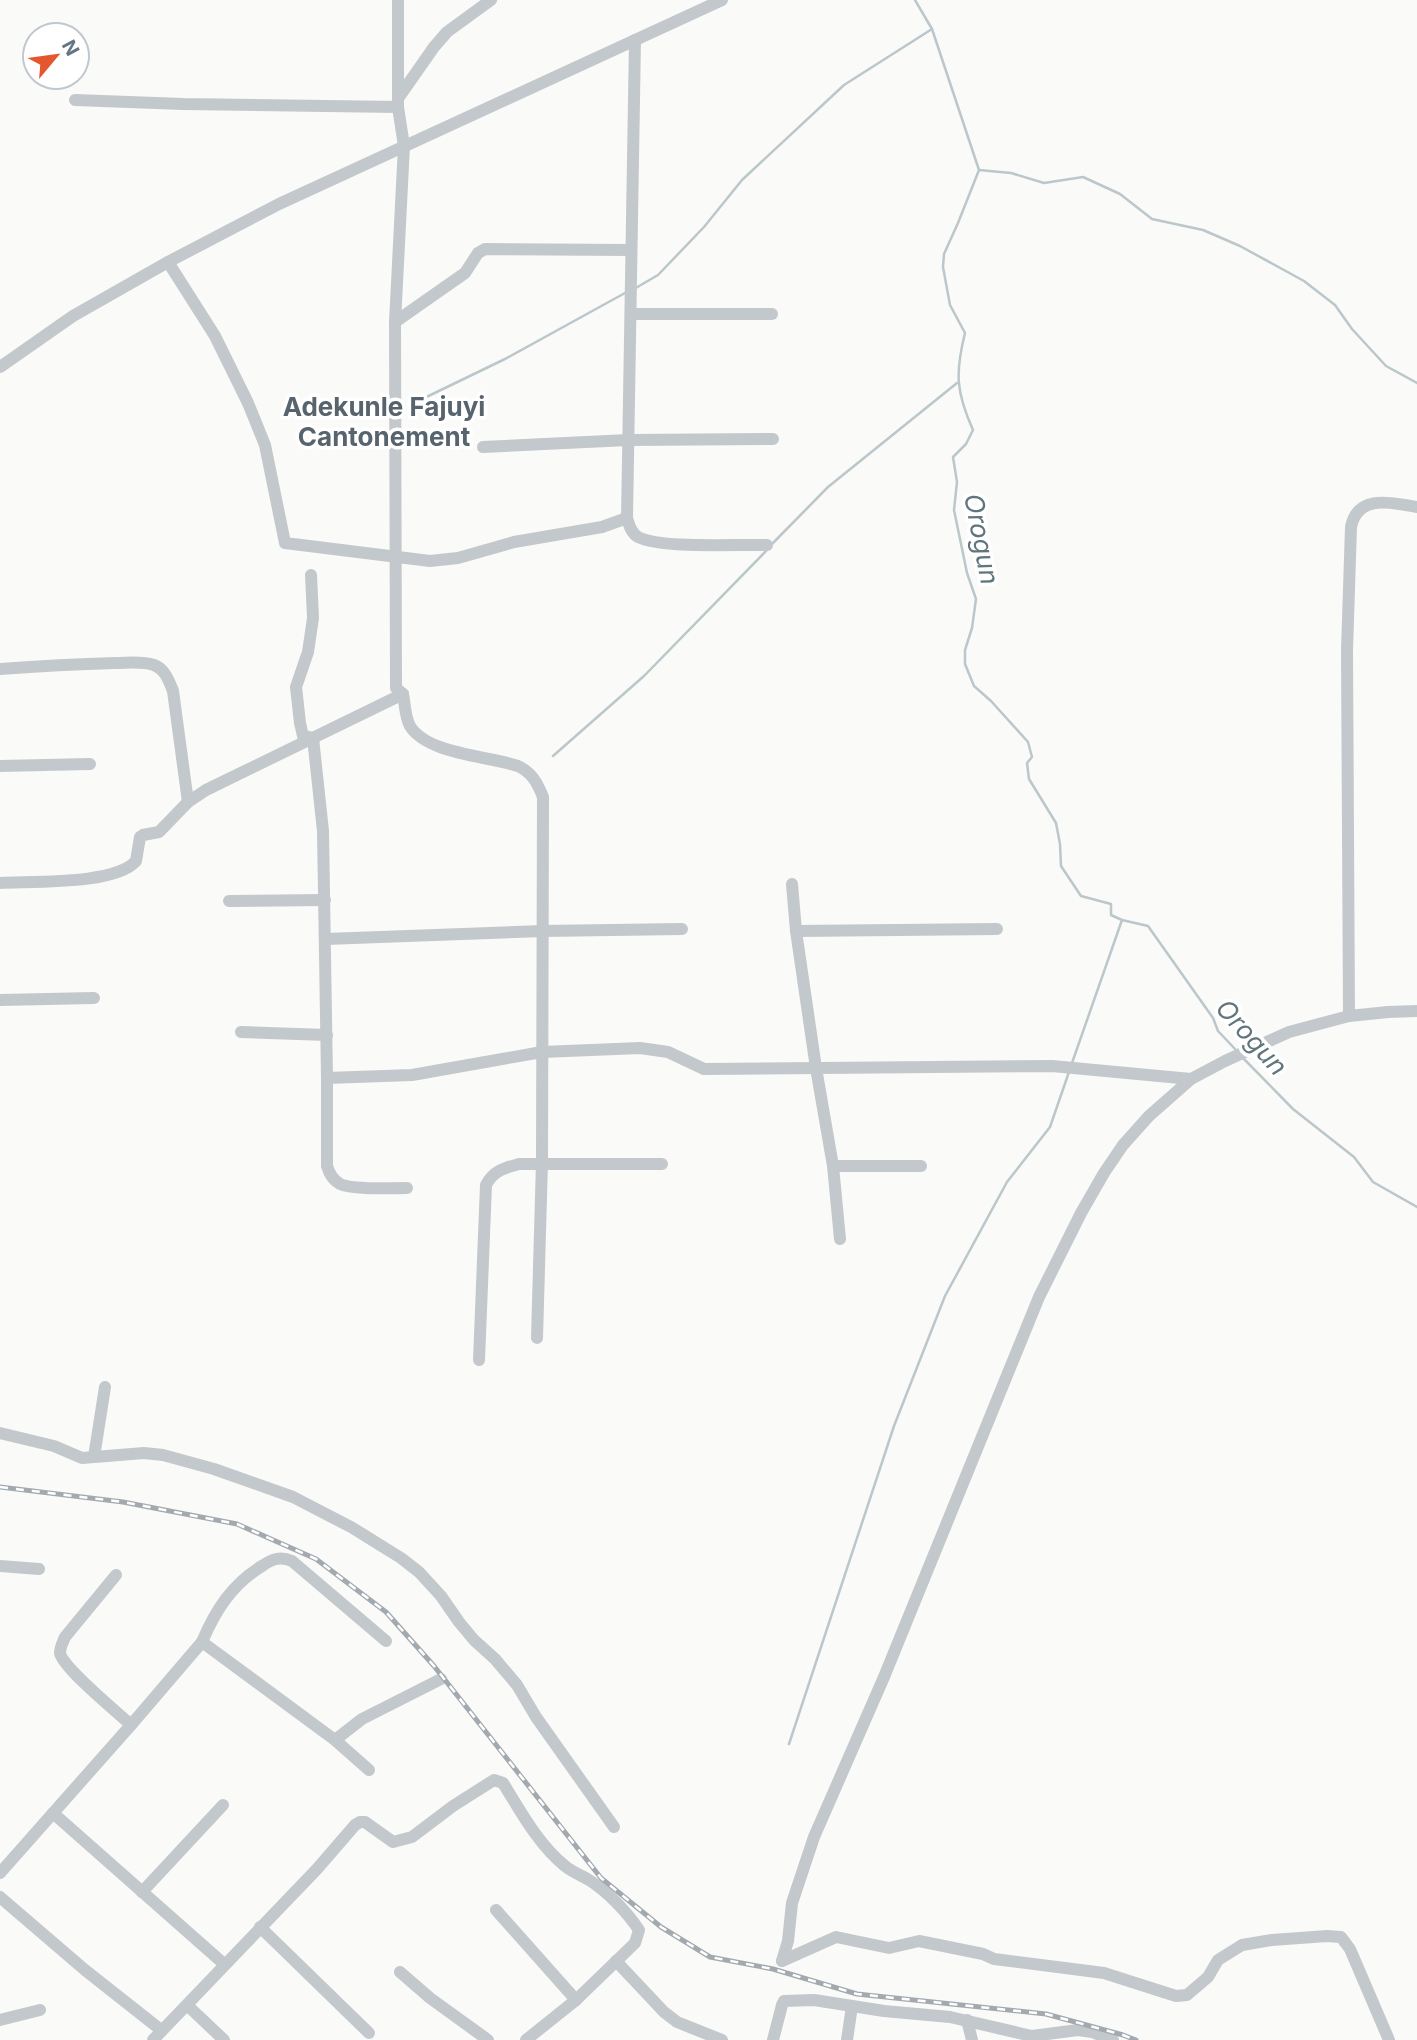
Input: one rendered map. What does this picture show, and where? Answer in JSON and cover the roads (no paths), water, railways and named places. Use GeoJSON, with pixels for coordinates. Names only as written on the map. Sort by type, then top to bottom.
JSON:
{"type":"FeatureCollection","features":[{"type":"Feature","properties":{"kind":"street"},"geometry":{"type":"LineString","coordinates":[[398,0],[399,102],[404,146],[395,322],[396,688],[403,694],[408,723],[417,735],[439,747],[518,766],[536,781],[543,797],[542,1162],[537,1338]]}},
{"type":"Feature","properties":{"kind":"street"},"geometry":{"type":"LineString","coordinates":[[399,102],[434,47],[447,32],[491,0]]}},
{"type":"Feature","properties":{"kind":"street"},"geometry":{"type":"LineString","coordinates":[[0,367],[74,316],[168,262],[279,204],[722,0]]}},
{"type":"Feature","properties":{"kind":"street"},"geometry":{"type":"LineString","coordinates":[[635,40],[627,518],[636,536],[649,540],[673,544],[767,545]]}},
{"type":"Feature","properties":{"kind":"street"},"geometry":{"type":"LineString","coordinates":[[75,100],[183,104],[399,102]]}},
{"type":"Feature","properties":{"kind":"street"},"geometry":{"type":"LineString","coordinates":[[395,322],[465,273],[478,253],[485,249],[631,250]]}},
{"type":"Feature","properties":{"kind":"street"},"geometry":{"type":"LineString","coordinates":[[168,262],[215,337],[248,403],[265,445],[285,542],[430,561],[458,558],[514,542],[602,527],[627,518]]}},
{"type":"Feature","properties":{"kind":"street"},"geometry":{"type":"LineString","coordinates":[[631,314],[772,314]]}},
{"type":"Feature","properties":{"kind":"street"},"geometry":{"type":"LineString","coordinates":[[483,447],[628,440],[773,439]]}},
{"type":"Feature","properties":{"kind":"street"},"geometry":{"type":"LineString","coordinates":[[1349,1016],[1347,650],[1351,527],[1353,516],[1365,506],[1383,502],[1417,507]]}},
{"type":"Feature","properties":{"kind":"street"},"geometry":{"type":"LineString","coordinates":[[311,575],[313,618],[308,652],[296,687],[303,736],[313,738]]}},
{"type":"Feature","properties":{"kind":"street"},"geometry":{"type":"LineString","coordinates":[[0,669],[128,663],[160,668],[168,677],[173,691],[188,802]]}},
{"type":"Feature","properties":{"kind":"street"},"geometry":{"type":"LineString","coordinates":[[0,883],[88,879],[125,870],[136,861],[140,837],[159,832],[188,802],[206,790],[403,694]]}},
{"type":"Feature","properties":{"kind":"street"},"geometry":{"type":"LineString","coordinates":[[313,738],[323,831],[327,1166],[337,1183],[347,1186],[407,1188]]}},
{"type":"Feature","properties":{"kind":"street"},"geometry":{"type":"LineString","coordinates":[[0,766],[90,764]]}},
{"type":"Feature","properties":{"kind":"street"},"geometry":{"type":"LineString","coordinates":[[792,884],[816,1069],[833,1166],[840,1239]]}},
{"type":"Feature","properties":{"kind":"street"},"geometry":{"type":"LineString","coordinates":[[229,901],[325,900]]}},
{"type":"Feature","properties":{"kind":"street"},"geometry":{"type":"LineString","coordinates":[[326,939],[682,929]]}},
{"type":"Feature","properties":{"kind":"street"},"geometry":{"type":"LineString","coordinates":[[796,930],[997,929]]}},
{"type":"Feature","properties":{"kind":"street"},"geometry":{"type":"LineString","coordinates":[[0,1000],[94,998]]}},
{"type":"Feature","properties":{"kind":"street"},"geometry":{"type":"LineString","coordinates":[[1389,2040],[1350,1949],[1341,1937],[1272,1940],[1242,1945],[1218,1960],[1208,1977],[1187,1995],[1176,1996],[1104,1973],[995,1959],[919,1941],[889,1948],[836,1937],[782,1961],[788,1941],[792,1903],[814,1837],[884,1678],[1039,1297],[1104,1172],[1149,1116],[1191,1079],[1225,1061],[1289,1032],[1349,1016],[1417,1012]]}},
{"type":"Feature","properties":{"kind":"street"},"geometry":{"type":"LineString","coordinates":[[241,1032],[327,1035]]}},
{"type":"Feature","properties":{"kind":"street"},"geometry":{"type":"LineString","coordinates":[[327,1078],[412,1075],[542,1052],[640,1048],[668,1052],[704,1069],[1052,1066],[1191,1079]]}},
{"type":"Feature","properties":{"kind":"street"},"geometry":{"type":"LineString","coordinates":[[479,1360],[486,1185],[494,1174],[503,1168],[519,1164],[542,1162],[662,1164]]}},
{"type":"Feature","properties":{"kind":"street"},"geometry":{"type":"LineString","coordinates":[[833,1166],[921,1166]]}},
{"type":"Feature","properties":{"kind":"street"},"geometry":{"type":"LineString","coordinates":[[94,1457],[105,1387]]}},
{"type":"Feature","properties":{"kind":"street"},"geometry":{"type":"LineString","coordinates":[[0,1433],[54,1446],[82,1458],[144,1453],[163,1455],[214,1469],[293,1497],[351,1527],[401,1558],[419,1572],[441,1596],[474,1640],[517,1685],[536,1717],[614,1827]]}},
{"type":"Feature","properties":{"kind":"street"},"geometry":{"type":"LineString","coordinates":[[0,1873],[202,1642],[229,1593],[245,1577],[269,1561],[279,1558],[292,1560],[386,1641]]}},
{"type":"Feature","properties":{"kind":"street"},"geometry":{"type":"LineString","coordinates":[[0,1566],[39,1569]]}},
{"type":"Feature","properties":{"kind":"street"},"geometry":{"type":"LineString","coordinates":[[116,1575],[65,1637],[60,1655],[85,1684],[131,1726]]}},
{"type":"Feature","properties":{"kind":"street"},"geometry":{"type":"LineString","coordinates":[[202,1642],[335,1740],[369,1770]]}},
{"type":"Feature","properties":{"kind":"street"},"geometry":{"type":"LineString","coordinates":[[335,1740],[362,1719],[441,1679]]}},
{"type":"Feature","properties":{"kind":"street"},"geometry":{"type":"LineString","coordinates":[[0,1896],[157,2035],[317,1869],[355,1825],[365,1822],[393,1842],[405,1840],[494,1780],[503,1783],[541,1842],[566,1867],[591,1881],[632,1919],[639,1930],[635,1942],[576,2000],[526,2040]]}},
{"type":"Feature","properties":{"kind":"street"},"geometry":{"type":"LineString","coordinates":[[142,1892],[223,1805]]}},
{"type":"Feature","properties":{"kind":"street"},"geometry":{"type":"LineString","coordinates":[[53,1813],[225,1964]]}},
{"type":"Feature","properties":{"kind":"street"},"geometry":{"type":"LineString","coordinates":[[496,1910],[576,2000]]}},
{"type":"Feature","properties":{"kind":"street"},"geometry":{"type":"LineString","coordinates":[[260,1927],[369,2033]]}},
{"type":"Feature","properties":{"kind":"street"},"geometry":{"type":"LineString","coordinates":[[616,1961],[664,2012],[677,2022],[722,2040]]}},
{"type":"Feature","properties":{"kind":"street"},"geometry":{"type":"LineString","coordinates":[[400,1972],[429,1998],[488,2040]]}},
{"type":"Feature","properties":{"kind":"street"},"geometry":{"type":"LineString","coordinates":[[773,2040],[784,2001],[814,2000],[967,2020],[1033,2038],[1078,2030],[1113,2040]]}},
{"type":"Feature","properties":{"kind":"street"},"geometry":{"type":"LineString","coordinates":[[187,2005],[223,2040]]}},
{"type":"Feature","properties":{"kind":"street"},"geometry":{"type":"LineString","coordinates":[[847,2040],[852,2006]]}},
{"type":"Feature","properties":{"kind":"street"},"geometry":{"type":"LineString","coordinates":[[0,2020],[40,2010]]}},
{"type":"Feature","properties":{"kind":"street"},"geometry":{"type":"LineString","coordinates":[[967,2020],[972,2040]]}},
{"type":"Feature","properties":{"kind":"waterway","name":"Orogun"},"geometry":{"type":"LineString","coordinates":[[915,0],[932,29],[979,170],[944,254],[943,267],[950,305],[965,333],[959,382],[963,404],[973,430],[966,444],[953,457],[957,482],[954,510],[967,573],[976,599],[972,628],[965,650],[965,664],[974,686],[1028,742],[1032,757],[1027,763],[1029,779],[1056,823],[1061,866],[1081,896],[1111,904],[1111,915],[1122,920],[1148,926],[1213,1018],[1218,1031],[1236,1050]]}},
{"type":"Feature","properties":{"kind":"waterway"},"geometry":{"type":"LineString","coordinates":[[634,289],[658,275],[704,227],[742,180],[844,85],[932,29]]}},
{"type":"Feature","properties":{"kind":"waterway"},"geometry":{"type":"LineString","coordinates":[[979,170],[1011,173],[1044,183],[1083,177],[1120,194],[1152,219],[1203,230],[1240,246],[1304,281],[1335,305],[1352,329],[1386,366],[1417,383]]}},
{"type":"Feature","properties":{"kind":"waterway"},"geometry":{"type":"LineString","coordinates":[[414,403],[505,359],[625,293]]}},
{"type":"Feature","properties":{"kind":"waterway"},"geometry":{"type":"LineString","coordinates":[[772,544],[828,487],[957,383]]}},
{"type":"Feature","properties":{"kind":"waterway"},"geometry":{"type":"LineString","coordinates":[[553,756],[644,676],[768,549]]}},
{"type":"Feature","properties":{"kind":"waterway"},"geometry":{"type":"LineString","coordinates":[[1072,1063],[1122,920]]}},
{"type":"Feature","properties":{"kind":"waterway","name":"Orogun"},"geometry":{"type":"LineString","coordinates":[[1243,1058],[1293,1109],[1354,1157],[1373,1182],[1417,1207]]}},
{"type":"Feature","properties":{"kind":"waterway"},"geometry":{"type":"LineString","coordinates":[[789,1744],[894,1426],[945,1296],[1007,1182],[1050,1127],[1069,1072]]}},
{"type":"Feature","properties":{"kind":"railway"},"geometry":{"type":"LineString","coordinates":[[0,1487],[123,1502],[237,1524],[316,1559],[386,1612],[434,1666],[601,1878],[661,1927],[710,1957],[773,1969],[857,1994],[1046,2014],[1136,2040]]}},
{"type":"Feature","properties":{"kind":"district","name":"Adekunle Fajuyi Cantonement"},"geometry":{"type":"Point","coordinates":[384,421]}}]}
